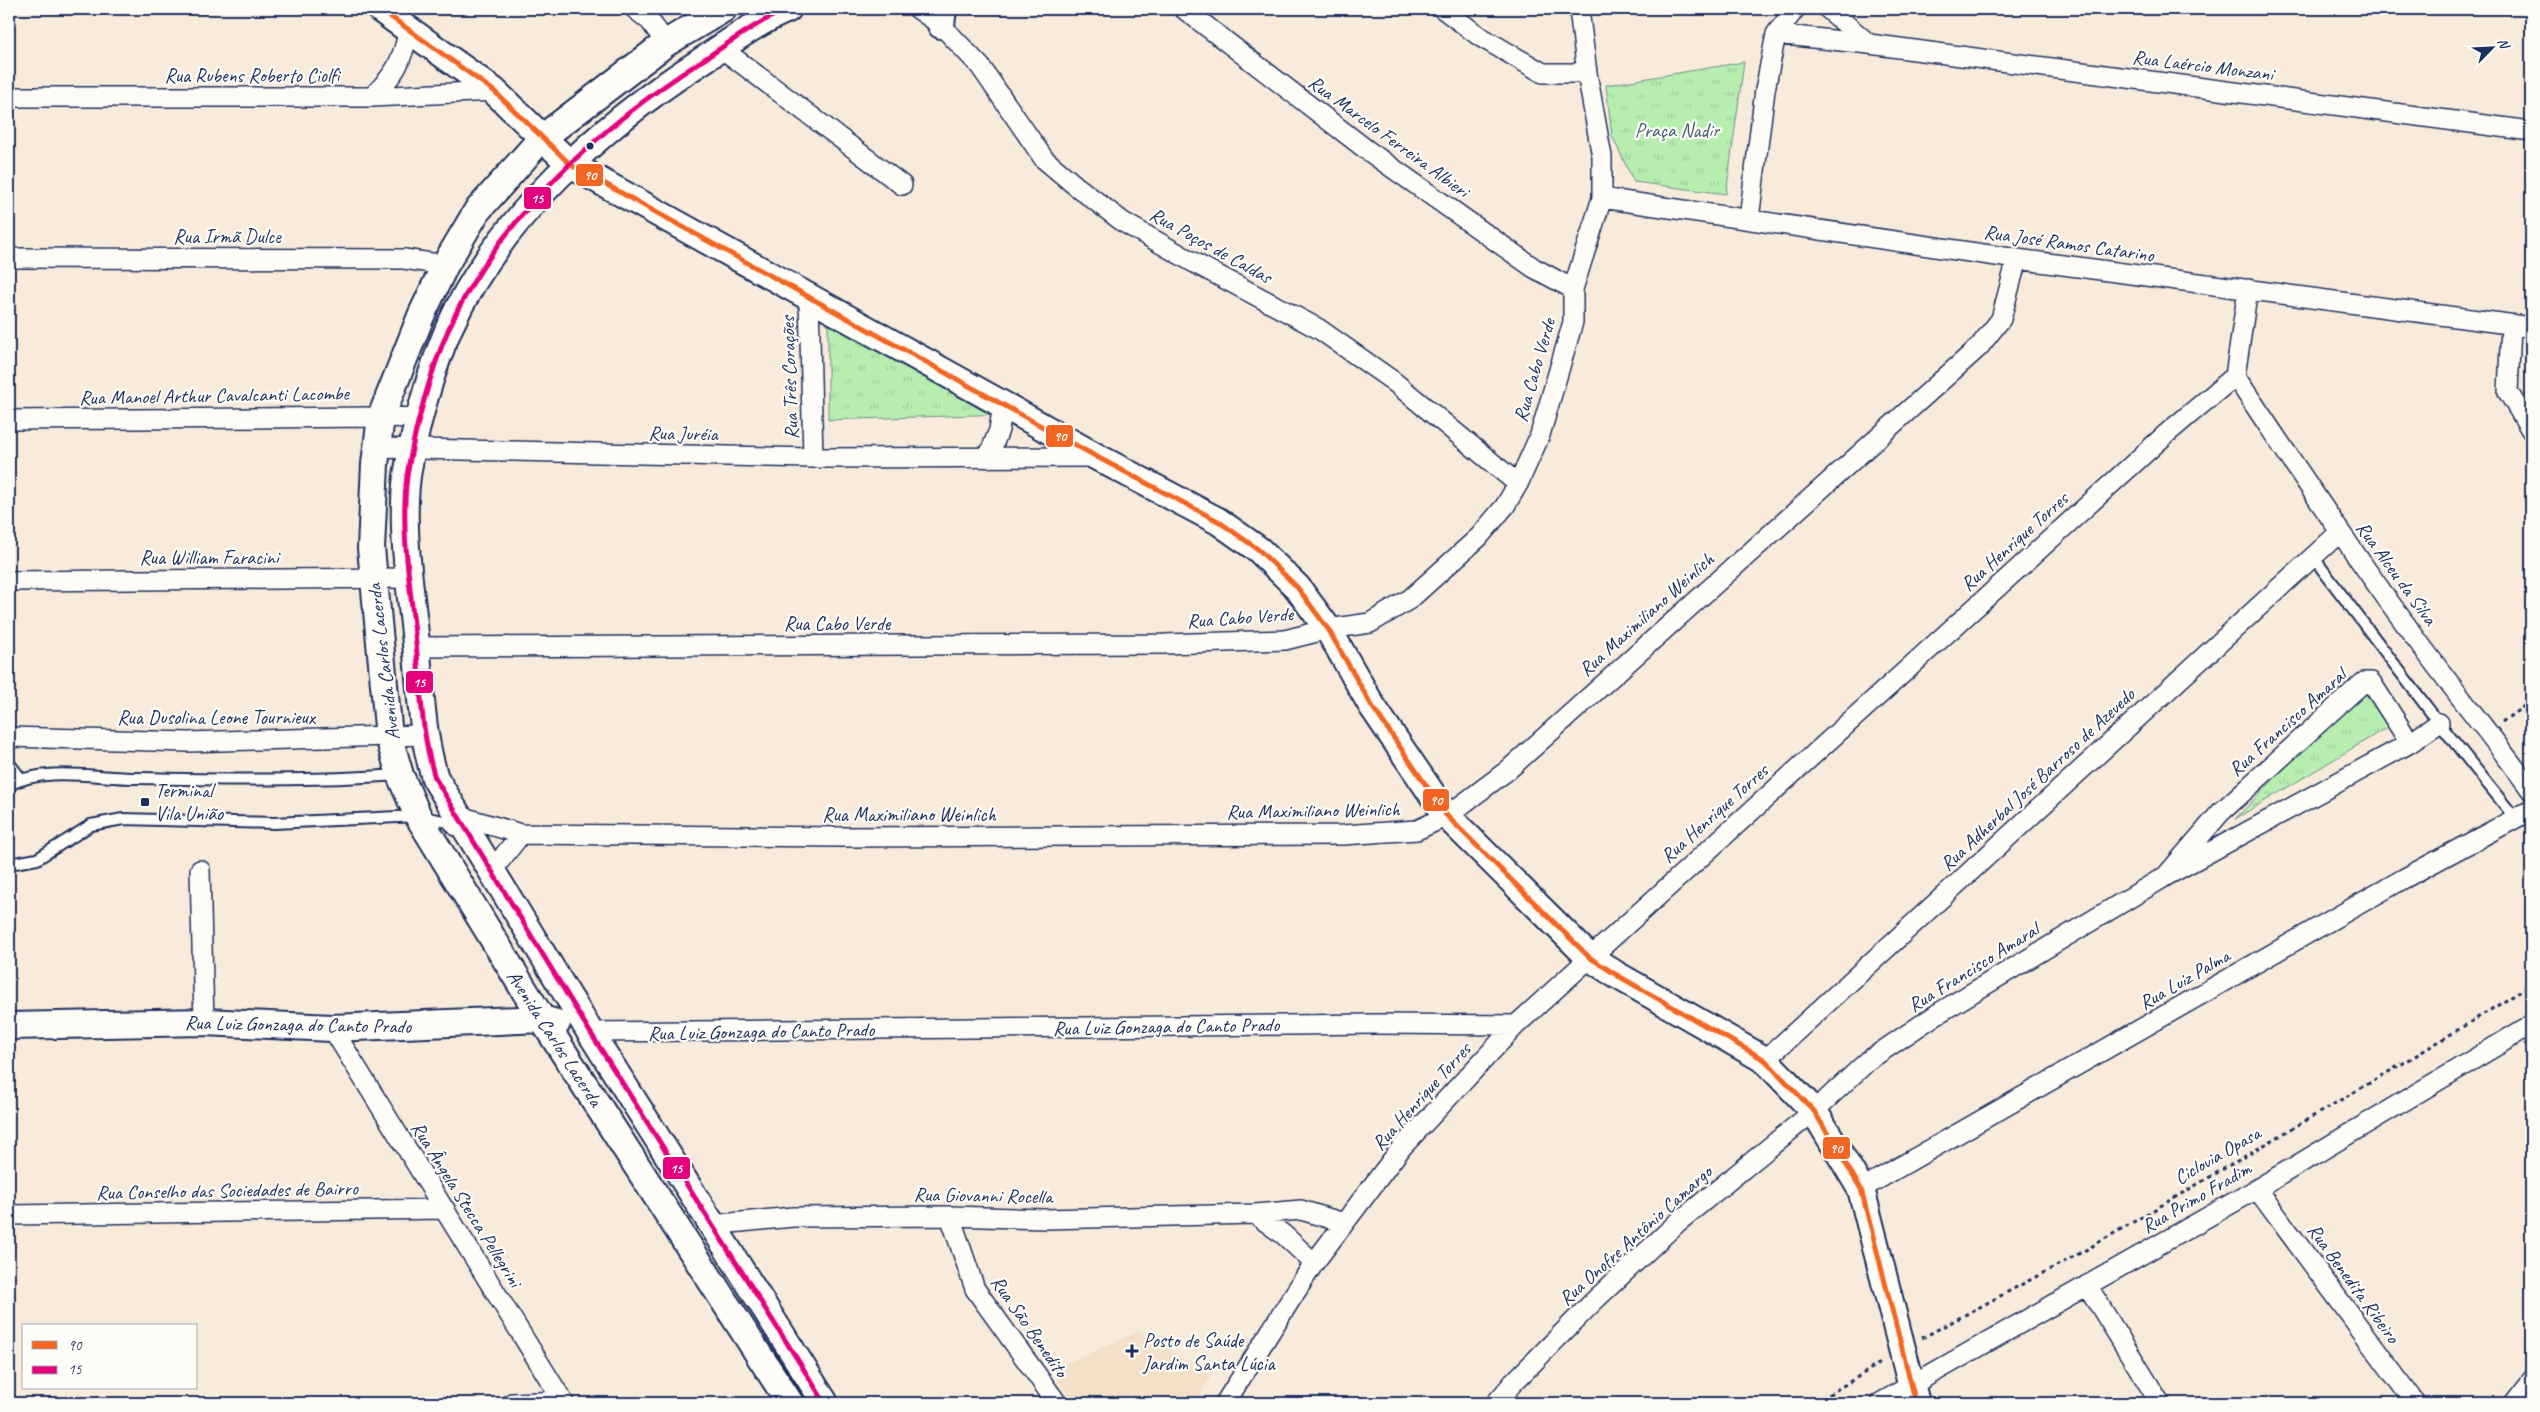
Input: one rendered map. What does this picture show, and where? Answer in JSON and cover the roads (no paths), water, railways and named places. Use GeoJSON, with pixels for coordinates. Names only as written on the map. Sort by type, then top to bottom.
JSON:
{"type":"FeatureCollection","features":[{"type":"Feature","properties":{"kind":"main road"},"geometry":{"type":"LineString","coordinates":[[380,9],[494,91],[571,165],[1097,457],[1218,521],[1259,550],[1297,588],[1328,629],[1372,706],[1447,816],[1589,956],[1615,974],[1765,1060],[1814,1111],[1861,1189],[1913,1395]]}},
{"type":"Feature","properties":{"kind":"main road","name":"Avenida Carlos Lacerda"},"geometry":{"type":"LineString","coordinates":[[723,9],[666,43],[542,138],[478,211],[445,265],[421,316],[381,416],[377,448],[371,548],[389,738],[400,775],[418,816],[542,1019],[790,1403]]}},
{"type":"Feature","properties":{"kind":"main road","name":"Avenida Carlos Lacerda"},"geometry":{"type":"LineString","coordinates":[[788,9],[759,22],[669,82],[624,116],[540,195],[481,271],[449,328],[420,418],[407,478],[406,546],[423,736],[435,778],[491,872],[705,1217],[825,1403]]}},
{"type":"Feature","properties":{"kind":"main road","name":"Rua Luiz Gonzaga do Canto Prado"},"geometry":{"type":"LineString","coordinates":[[9,1026],[204,1022],[332,1028],[542,1019],[590,1032]]}},
{"type":"Feature","properties":{"kind":"main road"},"geometry":{"type":"LineString","coordinates":[[673,1221],[690,1216],[705,1217]]}},
{"type":"Feature","properties":{"kind":"street"},"geometry":{"type":"LineString","coordinates":[[635,9],[650,21],[666,43]]}},
{"type":"Feature","properties":{"kind":"street","name":"Rua Poços de Caldas"},"geometry":{"type":"LineString","coordinates":[[918,9],[942,17],[980,66],[1044,159],[1076,186],[1124,222],[1191,262],[1319,329],[1393,381],[1518,484]]}},
{"type":"Feature","properties":{"kind":"street","name":"Rua Marcelo Ferreira Albieri"},"geometry":{"type":"LineString","coordinates":[[1184,9],[1367,150],[1534,268],[1574,289]]}},
{"type":"Feature","properties":{"kind":"street"},"geometry":{"type":"LineString","coordinates":[[1443,9],[1479,36],[1543,73],[1587,73]]}},
{"type":"Feature","properties":{"kind":"street","name":"Rua Cabo Verde"},"geometry":{"type":"LineString","coordinates":[[416,647],[1165,644],[1285,640],[1328,629],[1370,622],[1410,599],[1479,537],[1505,506],[1518,484],[1540,436],[1573,322],[1574,289],[1602,198],[1602,157],[1587,73],[1579,9]]}},
{"type":"Feature","properties":{"kind":"street"},"geometry":{"type":"LineString","coordinates":[[1749,220],[1765,90],[1776,34],[1794,9]]}},
{"type":"Feature","properties":{"kind":"street"},"geometry":{"type":"LineString","coordinates":[[1828,9],[1869,44]]}},
{"type":"Feature","properties":{"kind":"street"},"geometry":{"type":"LineString","coordinates":[[372,97],[396,70],[403,58],[409,30]]}},
{"type":"Feature","properties":{"kind":"street","name":"Rua Laércio Monzani"},"geometry":{"type":"LineString","coordinates":[[1776,34],[1869,44],[2531,131]]}},
{"type":"Feature","properties":{"kind":"street"},"geometry":{"type":"LineString","coordinates":[[721,48],[902,185]]}},
{"type":"Feature","properties":{"kind":"street","name":"Rua Rubens Roberto Ciolfi"},"geometry":{"type":"LineString","coordinates":[[9,97],[372,97],[494,91]]}},
{"type":"Feature","properties":{"kind":"street","name":"Rua José Ramos Catarino"},"geometry":{"type":"LineString","coordinates":[[1602,198],[2016,260],[2531,327]]}},
{"type":"Feature","properties":{"kind":"street","name":"Rua Irmã Dulce"},"geometry":{"type":"LineString","coordinates":[[9,258],[404,260],[445,265]]}},
{"type":"Feature","properties":{"kind":"street","name":"Rua Maximiliano Weinlich"},"geometry":{"type":"LineString","coordinates":[[456,815],[521,834],[832,837],[1343,835],[1417,830],[1447,816],[1508,770],[1979,348],[2001,318],[2016,260]]}},
{"type":"Feature","properties":{"kind":"street"},"geometry":{"type":"LineString","coordinates":[[2235,376],[2248,289]]}},
{"type":"Feature","properties":{"kind":"street","name":"Rua Três Corações"},"geometry":{"type":"LineString","coordinates":[[809,298],[813,458]]}},
{"type":"Feature","properties":{"kind":"street"},"geometry":{"type":"LineString","coordinates":[[2511,324],[2508,392],[2531,430]]}},
{"type":"Feature","properties":{"kind":"street","name":"Rua Alceu da Silva"},"geometry":{"type":"LineString","coordinates":[[2235,376],[2340,532],[2424,649],[2490,732],[2531,790]]}},
{"type":"Feature","properties":{"kind":"street","name":"Rua Henrique Torres"},"geometry":{"type":"LineString","coordinates":[[1225,1403],[1314,1262],[1402,1147],[1516,1025],[1589,956],[2165,435],[2235,376]]}},
{"type":"Feature","properties":{"kind":"street"},"geometry":{"type":"LineString","coordinates":[[988,458],[999,430],[1003,404]]}},
{"type":"Feature","properties":{"kind":"street","name":"Rua Manoel Arthur Cavalcanti Lacombe"},"geometry":{"type":"LineString","coordinates":[[9,420],[381,416],[420,418]]}},
{"type":"Feature","properties":{"kind":"street","name":"Rua Juréia"},"geometry":{"type":"LineString","coordinates":[[377,448],[813,458],[1097,457]]}},
{"type":"Feature","properties":{"kind":"street","name":"Rua Adherbal José Barroso de Azevedo"},"geometry":{"type":"LineString","coordinates":[[1765,1060],[2340,532]]}},
{"type":"Feature","properties":{"kind":"street","name":"Rua William Faracini"},"geometry":{"type":"LineString","coordinates":[[9,581],[409,578]]}},
{"type":"Feature","properties":{"kind":"street","name":"Rua Francisco Amaral"},"geometry":{"type":"LineString","coordinates":[[2166,876],[2220,813],[2364,682],[2371,682],[2410,743]]}},
{"type":"Feature","properties":{"kind":"street","name":"Rua Francisco Amaral"},"geometry":{"type":"LineString","coordinates":[[1814,1111],[1869,1060],[1937,1014],[2166,876],[2410,743],[2439,723]]}},
{"type":"Feature","properties":{"kind":"street","name":"Rua Dusolina Leone Tournieux"},"geometry":{"type":"LineString","coordinates":[[9,738],[188,742],[423,736]]}},
{"type":"Feature","properties":{"kind":"street","name":"Rua Luiz Palma"},"geometry":{"type":"LineString","coordinates":[[1861,1189],[2386,889],[2523,814]]}},
{"type":"Feature","properties":{"kind":"street"},"geometry":{"type":"LineString","coordinates":[[491,872],[521,834]]}},
{"type":"Feature","properties":{"kind":"street"},"geometry":{"type":"LineString","coordinates":[[200,870],[204,1022]]}},
{"type":"Feature","properties":{"kind":"street","name":"Rua Luiz Gonzaga do Canto Prado"},"geometry":{"type":"LineString","coordinates":[[590,1032],[1376,1024],[1516,1025]]}},
{"type":"Feature","properties":{"kind":"street","name":"Rua Primo Fradim"},"geometry":{"type":"LineString","coordinates":[[1880,1403],[1913,1395],[2087,1285],[2257,1189],[2531,1025]]}},
{"type":"Feature","properties":{"kind":"street","name":"Rua Ângela Stecca Pellegrini"},"geometry":{"type":"LineString","coordinates":[[332,1028],[563,1402]]}},
{"type":"Feature","properties":{"kind":"street","name":"Rua Onofre Antônio Camargo"},"geometry":{"type":"LineString","coordinates":[[1496,1403],[1513,1383],[1594,1301],[1677,1223],[1814,1111]]}},
{"type":"Feature","properties":{"kind":"street","name":"Rua Benedita Ribeiro"},"geometry":{"type":"LineString","coordinates":[[2257,1189],[2415,1403]]}},
{"type":"Feature","properties":{"kind":"street","name":"Rua Conselho das Sociedades de Bairro"},"geometry":{"type":"LineString","coordinates":[[9,1216],[445,1209]]}},
{"type":"Feature","properties":{"kind":"street","name":"Rua Giovanni Rocella"},"geometry":{"type":"LineString","coordinates":[[705,1217],[950,1216],[1044,1219],[1254,1214],[1301,1210],[1344,1223]]}},
{"type":"Feature","properties":{"kind":"street"},"geometry":{"type":"LineString","coordinates":[[1254,1214],[1284,1235],[1314,1262]]}},
{"type":"Feature","properties":{"kind":"street","name":"Rua São Benedito"},"geometry":{"type":"LineString","coordinates":[[950,1216],[975,1289],[1057,1403]]}},
{"type":"Feature","properties":{"kind":"street"},"geometry":{"type":"LineString","coordinates":[[2087,1285],[2160,1403]]}},
{"type":"Feature","properties":{"kind":"street"},"geometry":{"type":"LineString","coordinates":[[2513,1403],[2531,1380]]}},
{"type":"Feature","properties":{"kind":"street"},"geometry":{"type":"LineString","coordinates":[[512,1403],[563,1402]]}},
{"type":"Feature","properties":{"kind":"lane"},"geometry":{"type":"LineString","coordinates":[[2313,557],[2439,723],[2523,814]]}},
{"type":"Feature","properties":{"kind":"lane"},"geometry":{"type":"LineString","coordinates":[[9,763],[21,779]]}},
{"type":"Feature","properties":{"kind":"lane"},"geometry":{"type":"LineString","coordinates":[[9,785],[21,779],[38,775],[335,780],[400,775]]}},
{"type":"Feature","properties":{"kind":"lane"},"geometry":{"type":"LineString","coordinates":[[9,861],[15,864],[37,859],[92,825],[122,820],[274,823],[418,816],[448,822],[508,917],[526,928]]}},
{"type":"Feature","properties":{"kind":"place","name":"Terminal Vila União"},"geometry":{"type":"Point","coordinates":[145,802]}},
{"type":"Feature","properties":{"kind":"place","name":"Posto de Saúde Jardim Santa Lúcia"},"geometry":{"type":"Point","coordinates":[1132,1351]}},
{"type":"Feature","properties":{"kind":"park label","name":"Praça Nadir"},"geometry":{"type":"Point","coordinates":[1677,130]}}]}
